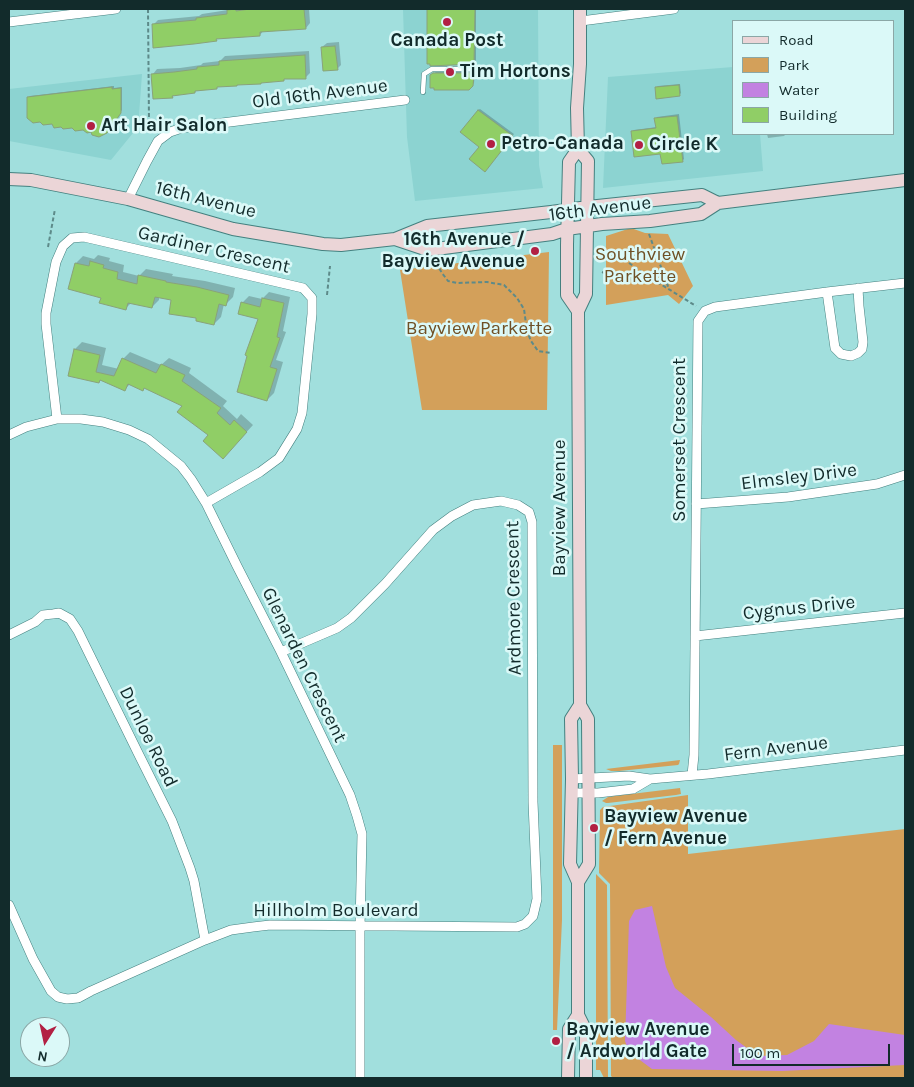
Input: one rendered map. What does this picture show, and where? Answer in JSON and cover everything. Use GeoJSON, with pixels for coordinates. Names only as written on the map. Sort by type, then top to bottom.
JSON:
{"type":"FeatureCollection","features":[{"type":"Feature","properties":{"kind":"main road","name":"Bayview Avenue"},"geometry":{"type":"LineString","coordinates":[[578,310],[567,295],[569,162],[578,150],[577,108],[580,15]]}},
{"type":"Feature","properties":{"kind":"main road","name":"Bayview Avenue"},"geometry":{"type":"LineString","coordinates":[[578,150],[588,161],[586,294],[578,310],[580,705],[588,719],[589,864],[578,882]]}},
{"type":"Feature","properties":{"kind":"main road","name":"16th Avenue"},"geometry":{"type":"LineString","coordinates":[[9,179],[30,180],[128,199],[233,229],[323,244],[341,245],[396,239],[427,226],[568,209],[702,195],[718,203]]}},
{"type":"Feature","properties":{"kind":"main road","name":"16th Avenue"},"geometry":{"type":"LineString","coordinates":[[396,239],[428,250],[552,234],[588,226],[650,221],[701,214],[718,203],[905,180]]}},
{"type":"Feature","properties":{"kind":"main road","name":"Bayview Avenue"},"geometry":{"type":"LineString","coordinates":[[580,705],[571,719],[572,793],[570,864],[578,882],[578,1014],[586,1030],[586,1078]]}},
{"type":"Feature","properties":{"kind":"main road","name":"Bayview Avenue"},"geometry":{"type":"LineString","coordinates":[[568,1078],[569,1029],[578,1014]]}},
{"type":"Feature","properties":{"kind":"street"},"geometry":{"type":"LineString","coordinates":[[9,22],[116,9]]}},
{"type":"Feature","properties":{"kind":"street"},"geometry":{"type":"LineString","coordinates":[[580,15],[674,9]]}},
{"type":"Feature","properties":{"kind":"street","name":"Old 16th Avenue"},"geometry":{"type":"LineString","coordinates":[[128,199],[158,141],[170,132],[182,128],[405,100]]}},
{"type":"Feature","properties":{"kind":"street","name":"Gardiner Crescent"},"geometry":{"type":"LineString","coordinates":[[58,419],[46,313],[56,262],[63,246],[72,238],[84,237],[98,240],[302,288],[312,298],[312,314],[302,413],[297,430],[279,458],[260,472],[206,503]]}},
{"type":"Feature","properties":{"kind":"street"},"geometry":{"type":"LineString","coordinates":[[705,311],[715,307],[905,283]]}},
{"type":"Feature","properties":{"kind":"street"},"geometry":{"type":"LineString","coordinates":[[827,292],[835,348],[841,354],[851,356],[862,349],[863,342],[858,288]]}},
{"type":"Feature","properties":{"kind":"street","name":"Somerset Crescent"},"geometry":{"type":"LineString","coordinates":[[692,775],[696,636],[697,333],[698,321],[705,311]]}},
{"type":"Feature","properties":{"kind":"street","name":"Glenarden Crescent"},"geometry":{"type":"LineString","coordinates":[[9,435],[26,427],[58,419],[82,419],[103,422],[129,430],[148,439],[181,466],[206,503],[281,652],[350,795],[358,816],[362,834],[360,1078]]}},
{"type":"Feature","properties":{"kind":"street","name":"Elmsley Drive"},"geometry":{"type":"LineString","coordinates":[[696,504],[798,496],[877,484],[905,475]]}},
{"type":"Feature","properties":{"kind":"street","name":"Ardmore Crescent"},"geometry":{"type":"LineString","coordinates":[[281,652],[337,628],[352,618],[433,530],[452,516],[473,506],[501,501],[518,505],[529,512],[532,522],[533,793],[536,899],[533,916],[525,924]]}},
{"type":"Feature","properties":{"kind":"street","name":"Dunloe Road"},"geometry":{"type":"LineString","coordinates":[[9,635],[35,622],[43,615],[59,613],[70,618],[172,821],[194,882],[205,940]]}},
{"type":"Feature","properties":{"kind":"street","name":"Cygnus Drive"},"geometry":{"type":"LineString","coordinates":[[696,636],[905,613]]}},
{"type":"Feature","properties":{"kind":"street","name":"Fern Avenue"},"geometry":{"type":"LineString","coordinates":[[572,780],[629,776],[650,779],[905,750]]}},
{"type":"Feature","properties":{"kind":"street","name":"Fern Avenue"},"geometry":{"type":"LineString","coordinates":[[572,793],[633,789],[650,779]]}},
{"type":"Feature","properties":{"kind":"street","name":"Hillholm Boulevard"},"geometry":{"type":"LineString","coordinates":[[9,905],[33,959],[51,991],[58,997],[67,999],[78,998],[231,930],[261,926],[517,927],[525,924]]}},
{"type":"Feature","properties":{"kind":"lane"},"geometry":{"type":"LineString","coordinates":[[423,92],[424,74],[432,68],[491,69]]}},
{"type":"Feature","properties":{"kind":"path"},"geometry":{"type":"LineString","coordinates":[[148,9],[150,123]]}},
{"type":"Feature","properties":{"kind":"path"},"geometry":{"type":"LineString","coordinates":[[48,247],[55,209]]}},
{"type":"Feature","properties":{"kind":"path"},"geometry":{"type":"LineString","coordinates":[[649,234],[669,289]]}},
{"type":"Feature","properties":{"kind":"path"},"geometry":{"type":"LineString","coordinates":[[436,263],[448,281],[457,283],[487,282],[504,285],[517,298],[524,310],[527,331],[531,342],[538,351],[551,353]]}},
{"type":"Feature","properties":{"kind":"path"},"geometry":{"type":"LineString","coordinates":[[629,263],[705,311]]}},
{"type":"Feature","properties":{"kind":"path"},"geometry":{"type":"LineString","coordinates":[[327,296],[330,266]]}},
{"type":"Feature","properties":{"kind":"path"},"geometry":{"type":"LineString","coordinates":[[602,272],[618,278],[638,280],[649,276]]}},
{"type":"Feature","properties":{"kind":"shaded area"},"geometry":{"type":"Polygon","coordinates":[[[403,9],[538,9],[539,165],[543,188],[415,201],[407,137],[403,9]]]}},
{"type":"Feature","properties":{"kind":"shaded area"},"geometry":{"type":"Polygon","coordinates":[[[732,67],[732,135],[760,135],[763,171],[603,188],[608,77],[732,67]]]}},
{"type":"Feature","properties":{"kind":"shaded area"},"geometry":{"type":"Polygon","coordinates":[[[142,74],[139,115],[133,133],[111,160],[9,141],[9,89],[142,74]]]}},
{"type":"Feature","properties":{"kind":"green space","name":"Southview Parkette"},"geometry":{"type":"Polygon","coordinates":[[[631,228],[645,233],[668,234],[693,286],[679,304],[668,295],[606,305],[606,236],[631,228]]]}},
{"type":"Feature","properties":{"kind":"green space","name":"Bayview Parkette"},"geometry":{"type":"Polygon","coordinates":[[[549,252],[547,410],[422,410],[400,270],[549,252]]]}},
{"type":"Feature","properties":{"kind":"green space"},"geometry":{"type":"Polygon","coordinates":[[[553,745],[562,745],[562,920],[557,1030],[553,1030],[553,745]]]}},
{"type":"Feature","properties":{"kind":"green space"},"geometry":{"type":"Polygon","coordinates":[[[680,760],[678,765],[619,771],[606,769],[680,760]]]}},
{"type":"Feature","properties":{"kind":"green space"},"geometry":{"type":"Polygon","coordinates":[[[680,788],[681,794],[676,795],[608,803],[602,801],[608,797],[680,788]]]}},
{"type":"Feature","properties":{"kind":"green space"},"geometry":{"type":"Polygon","coordinates":[[[688,795],[688,854],[905,829],[905,1078],[613,1078],[611,1076],[610,884],[599,873],[600,810],[603,807],[688,795]]]}},
{"type":"Feature","properties":{"kind":"green space"},"geometry":{"type":"Polygon","coordinates":[[[596,874],[607,885],[608,1078],[604,1078],[600,1070],[596,1070],[596,874]]]}},
{"type":"Feature","properties":{"kind":"water"},"geometry":{"type":"Polygon","coordinates":[[[652,906],[666,967],[675,988],[736,1040],[758,1056],[787,1055],[814,1041],[829,1024],[905,1035],[905,1065],[782,1071],[652,1069],[629,1052],[625,1041],[629,921],[635,910],[652,906]]]}},
{"type":"Feature","properties":{"kind":"building"},"geometry":{"type":"Polygon","coordinates":[[[236,9],[236,11],[250,9],[304,9],[306,29],[260,32],[260,36],[216,39],[217,41],[153,48],[152,24],[196,20],[196,18],[227,14],[227,10],[236,9]]]}},
{"type":"Feature","properties":{"kind":"building"},"geometry":{"type":"Polygon","coordinates":[[[427,9],[475,9],[474,64],[430,66],[430,64],[427,64],[427,9]]]}},
{"type":"Feature","properties":{"kind":"building"},"geometry":{"type":"Polygon","coordinates":[[[335,46],[338,70],[323,71],[321,47],[335,46]]]}},
{"type":"Feature","properties":{"kind":"building"},"geometry":{"type":"Polygon","coordinates":[[[305,55],[306,79],[284,79],[284,81],[261,84],[217,87],[217,89],[172,96],[173,98],[153,99],[151,74],[219,65],[219,61],[305,55]]]}},
{"type":"Feature","properties":{"kind":"building"},"geometry":{"type":"Polygon","coordinates":[[[433,73],[472,73],[474,75],[473,86],[469,90],[434,90],[434,88],[430,88],[430,75],[433,73]]]}},
{"type":"Feature","properties":{"kind":"building"},"geometry":{"type":"Polygon","coordinates":[[[679,85],[680,96],[656,99],[655,87],[679,85]]]}},
{"type":"Feature","properties":{"kind":"building"},"geometry":{"type":"Polygon","coordinates":[[[112,87],[112,89],[121,88],[121,113],[107,133],[99,137],[83,130],[75,131],[72,128],[54,128],[52,124],[33,123],[27,118],[27,97],[112,87]]]}},
{"type":"Feature","properties":{"kind":"building"},"geometry":{"type":"Polygon","coordinates":[[[478,110],[513,136],[485,172],[469,159],[479,147],[460,132],[478,110]]]}},
{"type":"Feature","properties":{"kind":"building"},"geometry":{"type":"Polygon","coordinates":[[[677,116],[683,162],[662,164],[660,154],[634,157],[631,131],[656,128],[654,118],[677,116]]]}},
{"type":"Feature","properties":{"kind":"building"},"geometry":{"type":"Polygon","coordinates":[[[90,261],[104,265],[103,268],[118,272],[117,279],[137,284],[138,275],[229,295],[226,306],[219,304],[214,325],[196,321],[196,318],[169,314],[171,300],[155,297],[152,308],[128,303],[126,310],[99,303],[101,298],[68,289],[75,263],[89,266],[90,261]]]}},
{"type":"Feature","properties":{"kind":"building"},"geometry":{"type":"Polygon","coordinates":[[[262,298],[284,303],[277,337],[280,338],[270,367],[277,369],[267,401],[237,392],[247,356],[245,355],[258,319],[238,314],[241,302],[260,307],[262,298]]]}},
{"type":"Feature","properties":{"kind":"building"},"geometry":{"type":"Polygon","coordinates":[[[74,349],[100,355],[96,372],[114,376],[122,358],[156,373],[161,364],[185,375],[182,381],[221,408],[217,413],[230,425],[234,420],[247,432],[223,459],[203,441],[208,435],[177,412],[182,406],[144,388],[143,391],[128,384],[125,391],[100,380],[99,383],[68,376],[74,349]]]}},
{"type":"Feature","properties":{"kind":"place","name":"Canada Post"},"geometry":{"type":"Point","coordinates":[447,22]}},
{"type":"Feature","properties":{"kind":"place","name":"Tim Hortons"},"geometry":{"type":"Point","coordinates":[450,72]}},
{"type":"Feature","properties":{"kind":"place","name":"Art Hair Salon"},"geometry":{"type":"Point","coordinates":[91,126]}},
{"type":"Feature","properties":{"kind":"place","name":"Petro-Canada"},"geometry":{"type":"Point","coordinates":[491,144]}},
{"type":"Feature","properties":{"kind":"place","name":"Circle K"},"geometry":{"type":"Point","coordinates":[639,145]}},
{"type":"Feature","properties":{"kind":"place","name":"16th Avenue / Bayview Avenue"},"geometry":{"type":"Point","coordinates":[535,251]}},
{"type":"Feature","properties":{"kind":"place","name":"Bayview Avenue / Fern Avenue"},"geometry":{"type":"Point","coordinates":[594,828]}},
{"type":"Feature","properties":{"kind":"place","name":"Bayview Avenue / Ardworld Gate"},"geometry":{"type":"Point","coordinates":[556,1041]}}]}
